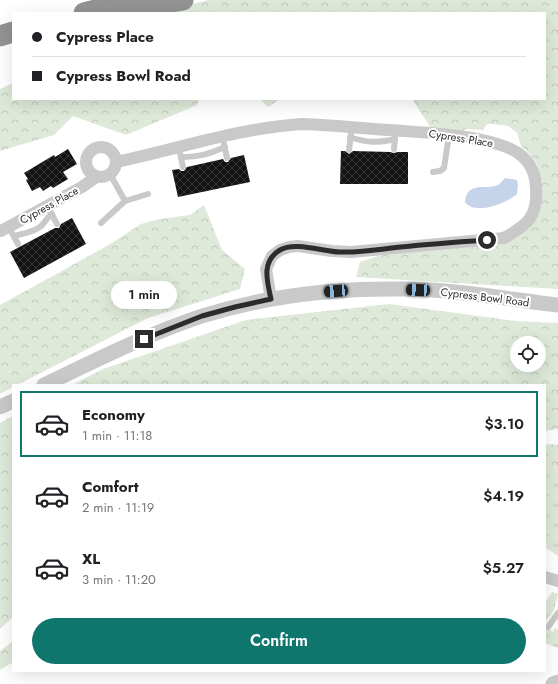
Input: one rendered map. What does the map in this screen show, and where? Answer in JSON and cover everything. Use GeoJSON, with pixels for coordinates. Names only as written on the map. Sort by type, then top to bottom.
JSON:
{"type":"FeatureCollection","features":[{"type":"Feature","properties":{"kind":"highway"},"geometry":{"type":"LineString","coordinates":[[88,12],[132,0]]}},
{"type":"Feature","properties":{"kind":"highway"},"geometry":{"type":"LineString","coordinates":[[115,12],[183,0]]}},
{"type":"Feature","properties":{"kind":"highway"},"geometry":{"type":"LineString","coordinates":[[0,36],[12,32]]}},
{"type":"Feature","properties":{"kind":"street","name":"Cypress Place"},"geometry":{"type":"LineString","coordinates":[[116,162],[180,152],[224,142],[284,125],[302,124],[351,132],[395,135],[449,136],[485,140],[518,153],[529,164],[535,177],[537,197],[535,211],[527,222],[504,238],[351,252],[332,252],[298,246],[283,248],[272,256],[267,265],[266,272],[271,299]]}},
{"type":"Feature","properties":{"kind":"street"},"geometry":{"type":"LineString","coordinates":[[96,176],[89,171],[87,167],[87,159],[91,151],[99,148],[108,149],[114,155],[116,162],[115,169],[110,174]]}},
{"type":"Feature","properties":{"kind":"street","name":"Cypress Place"},"geometry":{"type":"LineString","coordinates":[[8,231],[49,210],[96,176],[105,177],[110,174]]}},
{"type":"Feature","properties":{"kind":"street","name":"Cypress Bowl Road"},"geometry":{"type":"LineString","coordinates":[[46,384],[132,344],[188,322],[235,307],[308,293],[364,289],[403,289],[446,292],[558,305]]}},
{"type":"Feature","properties":{"kind":"street"},"geometry":{"type":"LineString","coordinates":[[0,407],[12,401]]}},
{"type":"Feature","properties":{"kind":"street"},"geometry":{"type":"LineString","coordinates":[[546,577],[558,581]]}},
{"type":"Feature","properties":{"kind":"street"},"geometry":{"type":"LineString","coordinates":[[553,684],[558,682]]}},
{"type":"Feature","properties":{"kind":"lane"},"geometry":{"type":"LineString","coordinates":[[349,150],[351,132]]}},
{"type":"Feature","properties":{"kind":"lane"},"geometry":{"type":"LineString","coordinates":[[394,149],[395,135]]}},
{"type":"Feature","properties":{"kind":"lane"},"geometry":{"type":"LineString","coordinates":[[433,172],[440,171],[444,168],[449,136]]}},
{"type":"Feature","properties":{"kind":"lane"},"geometry":{"type":"LineString","coordinates":[[224,142],[227,158]]}},
{"type":"Feature","properties":{"kind":"lane"},"geometry":{"type":"LineString","coordinates":[[180,152],[183,167]]}},
{"type":"Feature","properties":{"kind":"lane"},"geometry":{"type":"LineString","coordinates":[[110,174],[125,201]]}},
{"type":"Feature","properties":{"kind":"lane"},"geometry":{"type":"LineString","coordinates":[[101,223],[125,201],[148,194]]}},
{"type":"Feature","properties":{"kind":"lane"},"geometry":{"type":"LineString","coordinates":[[49,210],[57,224]]}},
{"type":"Feature","properties":{"kind":"lane"},"geometry":{"type":"LineString","coordinates":[[8,231],[18,244]]}},
{"type":"Feature","properties":{"kind":"lane"},"geometry":{"type":"LineString","coordinates":[[548,627],[558,614]]}},
{"type":"Feature","properties":{"kind":"green space"},"geometry":{"type":"Polygon","coordinates":[[[209,0],[558,0],[558,289],[356,277],[360,262],[378,256],[520,232],[540,174],[537,164],[529,153],[521,146],[517,133],[508,126],[493,124],[487,124],[483,130],[466,129],[459,133],[431,128],[413,100],[546,100],[546,12],[155,12],[209,0]]]}},
{"type":"Feature","properties":{"kind":"green space"},"geometry":{"type":"Polygon","coordinates":[[[12,83],[12,100],[199,100],[197,105],[126,135],[73,116],[54,135],[0,151],[0,89],[12,83]]]}},
{"type":"Feature","properties":{"kind":"green space"},"geometry":{"type":"Polygon","coordinates":[[[261,100],[278,100],[268,107],[261,100]]]}},
{"type":"Feature","properties":{"kind":"green space"},"geometry":{"type":"Polygon","coordinates":[[[204,205],[222,250],[245,269],[240,289],[148,318],[19,384],[12,384],[12,388],[0,394],[0,305],[107,246],[141,224],[160,219],[190,215],[204,205]]]}},
{"type":"Feature","properties":{"kind":"green space"},"geometry":{"type":"Polygon","coordinates":[[[389,304],[515,321],[558,323],[558,429],[546,431],[546,384],[74,384],[103,369],[246,320],[389,304]]]}},
{"type":"Feature","properties":{"kind":"green space"},"geometry":{"type":"Polygon","coordinates":[[[12,417],[12,618],[0,629],[0,423],[12,417]]]}},
{"type":"Feature","properties":{"kind":"green space"},"geometry":{"type":"Polygon","coordinates":[[[546,445],[558,445],[558,470],[546,462],[546,445]]]}},
{"type":"Feature","properties":{"kind":"green space"},"geometry":{"type":"Polygon","coordinates":[[[546,462],[558,470],[558,556],[546,548],[546,462]]]}},
{"type":"Feature","properties":{"kind":"green space"},"geometry":{"type":"Polygon","coordinates":[[[552,592],[558,594],[553,612],[546,622],[546,601],[552,592]]]}},
{"type":"Feature","properties":{"kind":"green space"},"geometry":{"type":"Polygon","coordinates":[[[546,627],[553,632],[555,628],[558,630],[558,648],[546,643],[546,627]]]}},
{"type":"Feature","properties":{"kind":"green space"},"geometry":{"type":"Polygon","coordinates":[[[12,642],[12,663],[0,670],[0,651],[12,642]]]}},
{"type":"Feature","properties":{"kind":"water"},"geometry":{"type":"Polygon","coordinates":[[[505,178],[517,180],[517,194],[512,198],[491,207],[483,208],[470,206],[465,202],[466,196],[472,189],[497,185],[505,178]]]}},
{"type":"Feature","properties":{"kind":"building"},"geometry":{"type":"Polygon","coordinates":[[[68,149],[77,164],[63,172],[68,179],[53,188],[51,186],[43,191],[40,187],[32,191],[26,180],[28,179],[24,173],[54,155],[55,157],[68,149]]]}},
{"type":"Feature","properties":{"kind":"building"},"geometry":{"type":"Polygon","coordinates":[[[341,151],[345,151],[349,154],[353,151],[394,153],[408,152],[408,184],[340,184],[341,151]]]}},
{"type":"Feature","properties":{"kind":"building"},"geometry":{"type":"Polygon","coordinates":[[[244,155],[250,182],[178,197],[172,170],[179,169],[184,171],[187,167],[223,159],[225,162],[228,162],[231,158],[244,155]]]}},
{"type":"Feature","properties":{"kind":"building"},"geometry":{"type":"Polygon","coordinates":[[[72,218],[86,244],[24,278],[10,252],[55,228],[59,228],[61,224],[72,218]]]}},
{"type":"Feature","properties":{"kind":"route"},"geometry":{"type":"LineString","coordinates":[[144,339],[202,316],[271,299],[266,272],[267,265],[272,256],[283,248],[298,246],[332,252],[351,252],[487,240]]}}]}
